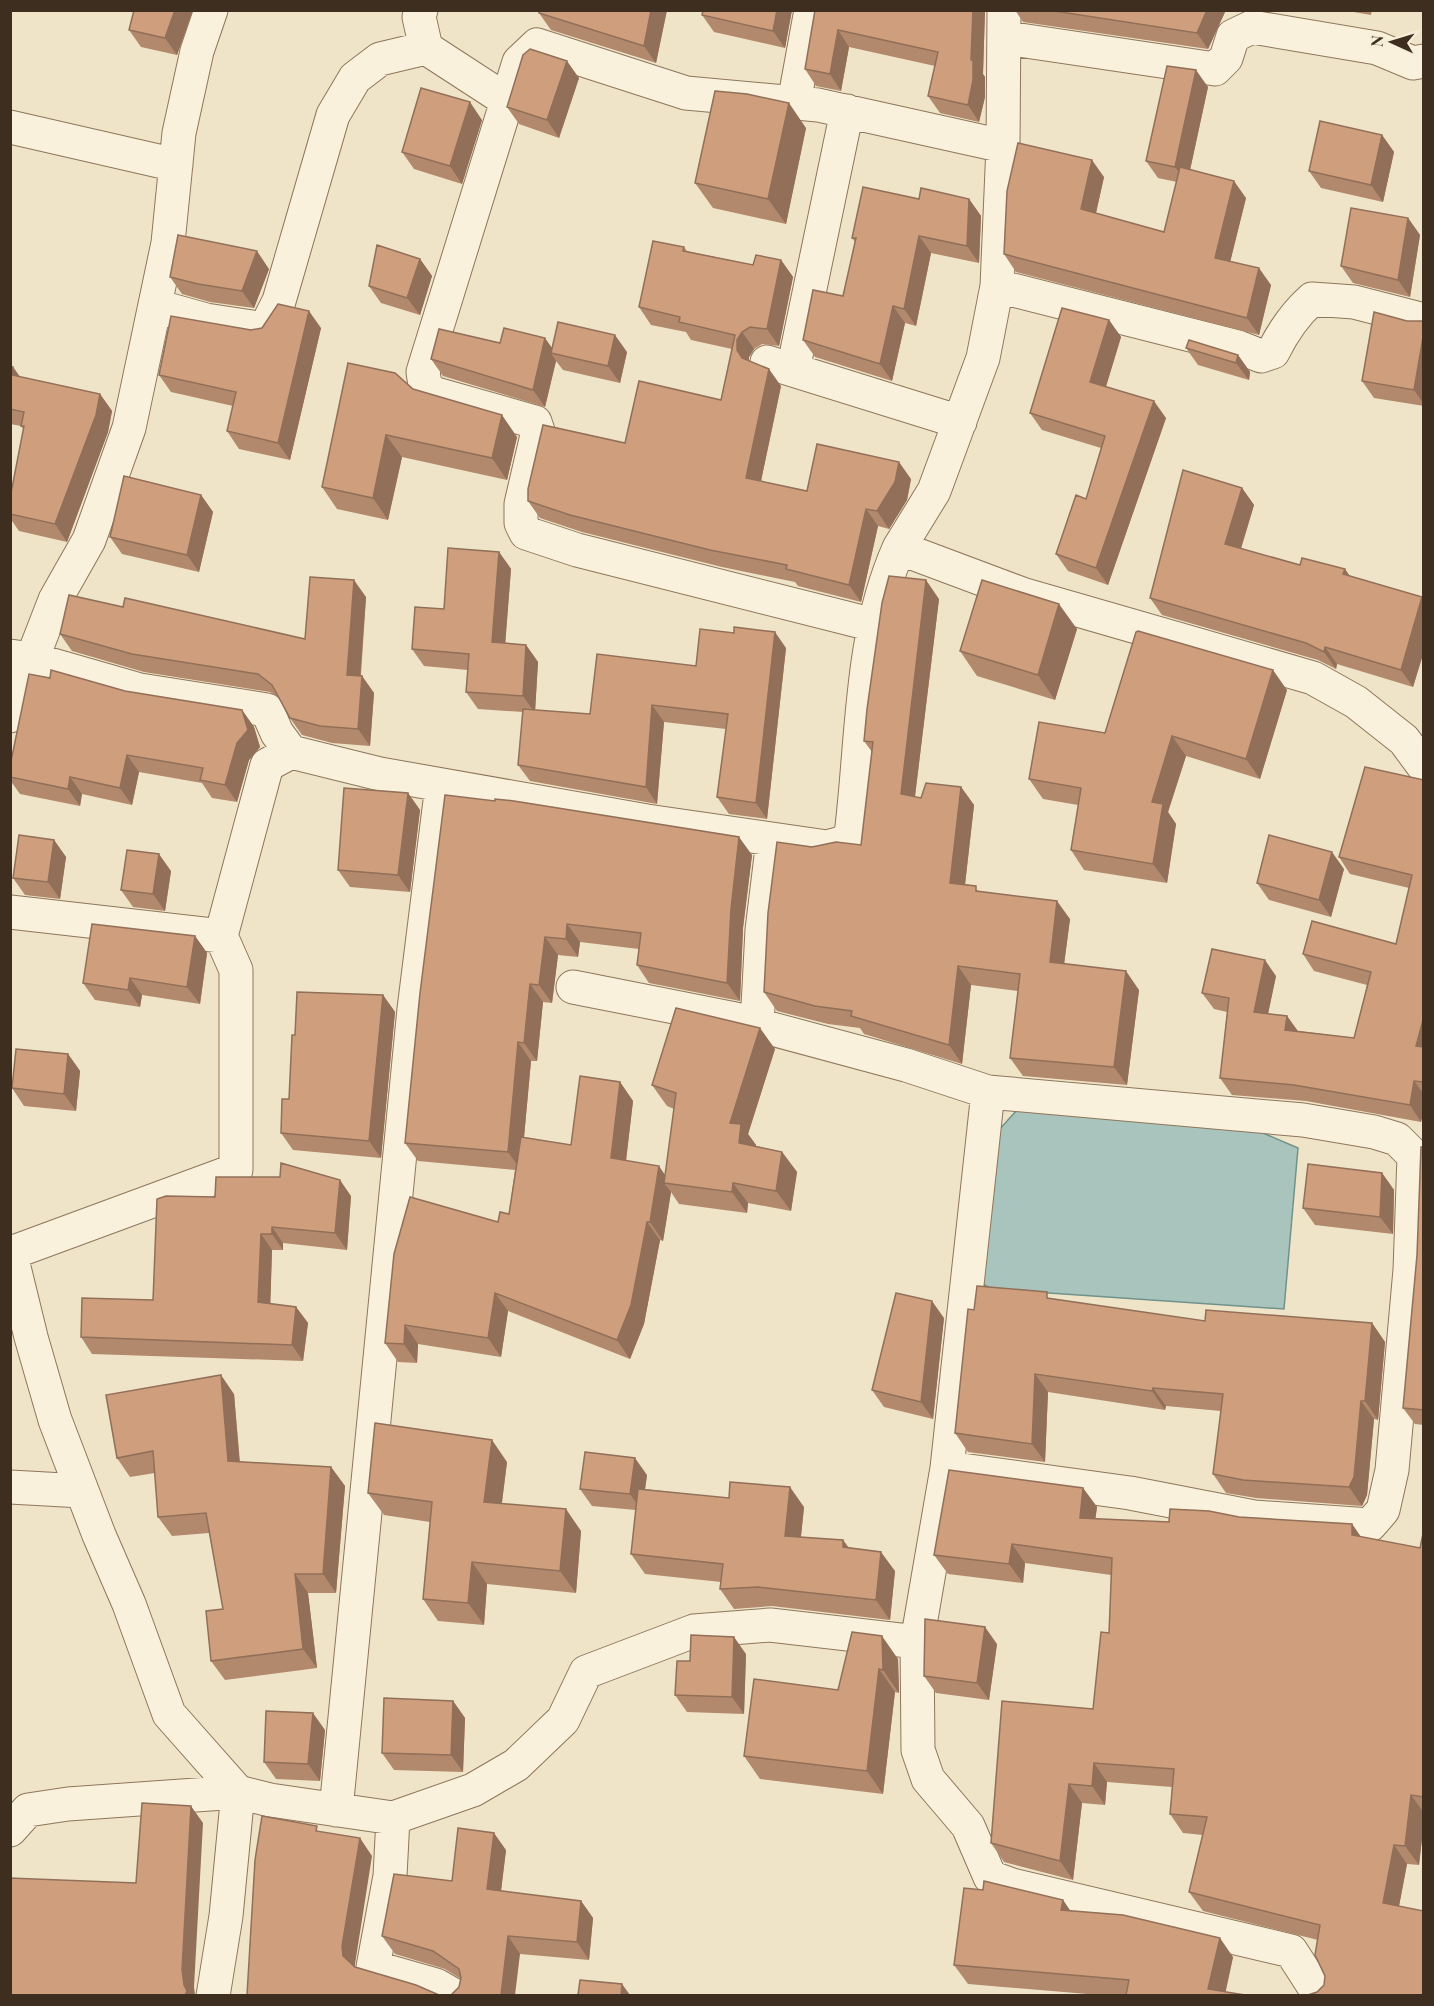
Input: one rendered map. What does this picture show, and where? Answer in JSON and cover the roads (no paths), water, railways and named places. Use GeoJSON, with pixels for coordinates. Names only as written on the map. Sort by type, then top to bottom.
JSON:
{"type":"FeatureCollection","features":[{"type":"Feature","properties":{"kind":"street"},"geometry":{"type":"LineString","coordinates":[[10,716],[21,658],[89,540],[129,428],[168,243],[179,133],[197,51],[211,10]]}},
{"type":"Feature","properties":{"kind":"street"},"geometry":{"type":"LineString","coordinates":[[421,10],[419,17],[426,48],[506,100]]}},
{"type":"Feature","properties":{"kind":"street"},"geometry":{"type":"LineString","coordinates":[[794,103],[811,10]]}},
{"type":"Feature","properties":{"kind":"street"},"geometry":{"type":"LineString","coordinates":[[213,1995],[226,1916],[238,1792],[169,1714],[129,1604],[55,1420],[31,1337],[11,1252],[236,1170],[236,970],[221,936],[267,765],[291,753],[380,774],[773,840],[827,847],[842,843],[851,835],[859,732],[874,626],[884,583],[899,548],[934,491],[983,358],[996,286],[1003,146],[1005,24],[1215,69],[1226,58],[1233,36],[1251,27],[1377,48],[1413,63],[1424,61]]}},
{"type":"Feature","properties":{"kind":"street"},"geometry":{"type":"LineString","coordinates":[[874,626],[578,550],[526,532],[521,524],[521,504],[538,431],[535,422],[433,393],[425,385],[423,372],[519,62],[537,45],[686,93],[794,103],[847,111],[1003,146]]}},
{"type":"Feature","properties":{"kind":"street"},"geometry":{"type":"LineString","coordinates":[[156,306],[206,320],[265,329],[279,301],[333,115],[355,78],[380,59],[426,48]]}},
{"type":"Feature","properties":{"kind":"street"},"geometry":{"type":"LineString","coordinates":[[847,111],[780,366],[960,422]]}},
{"type":"Feature","properties":{"kind":"street"},"geometry":{"type":"LineString","coordinates":[[10,127],[176,165]]}},
{"type":"Feature","properties":{"kind":"street"},"geometry":{"type":"LineString","coordinates":[[996,286],[1238,347],[1261,356],[1273,352],[1300,309],[1312,300],[1354,302],[1424,320]]}},
{"type":"Feature","properties":{"kind":"street"},"geometry":{"type":"LineString","coordinates":[[899,548],[1022,594],[1314,678],[1356,702],[1404,740],[1424,767]]}},
{"type":"Feature","properties":{"kind":"street"},"geometry":{"type":"LineString","coordinates":[[21,658],[140,690],[267,710],[277,733],[291,753]]}},
{"type":"Feature","properties":{"kind":"street"},"geometry":{"type":"LineString","coordinates":[[336,1810],[414,1009],[442,785]]}},
{"type":"Feature","properties":{"kind":"street"},"geometry":{"type":"LineString","coordinates":[[757,1025],[762,930],[773,840]]}},
{"type":"Feature","properties":{"kind":"street"},"geometry":{"type":"LineString","coordinates":[[10,912],[221,936]]}},
{"type":"Feature","properties":{"kind":"street"},"geometry":{"type":"LineString","coordinates":[[573,987],[757,1025],[906,1065],[988,1092],[1303,1120],[1374,1132],[1397,1139],[1414,1156],[1411,1236],[1392,1470],[1383,1510],[1370,1525],[1254,1517],[1130,1493],[947,1468]]}},
{"type":"Feature","properties":{"kind":"street"},"geometry":{"type":"LineString","coordinates":[[988,1092],[947,1468],[917,1642],[918,1750],[928,1779],[968,1826],[990,1877],[1012,1885],[1291,1951],[1320,1995]]}},
{"type":"Feature","properties":{"kind":"street"},"geometry":{"type":"LineString","coordinates":[[10,1487],[82,1491]]}},
{"type":"Feature","properties":{"kind":"street"},"geometry":{"type":"LineString","coordinates":[[10,1830],[28,1810],[68,1804],[238,1792],[270,1800],[393,1818],[473,1790],[516,1765],[562,1720],[586,1672],[694,1631],[770,1625],[917,1642]]}},
{"type":"Feature","properties":{"kind":"street"},"geometry":{"type":"LineString","coordinates":[[393,1818],[390,1876],[373,1967],[436,1985],[455,1995]]}},
{"type":"Feature","properties":{"kind":"water"},"geometry":{"type":"Polygon","coordinates":[[[1026,1100],[1263,1133],[1298,1148],[1284,1309],[991,1289],[972,1277],[988,1142],[1026,1100]]]}}]}
